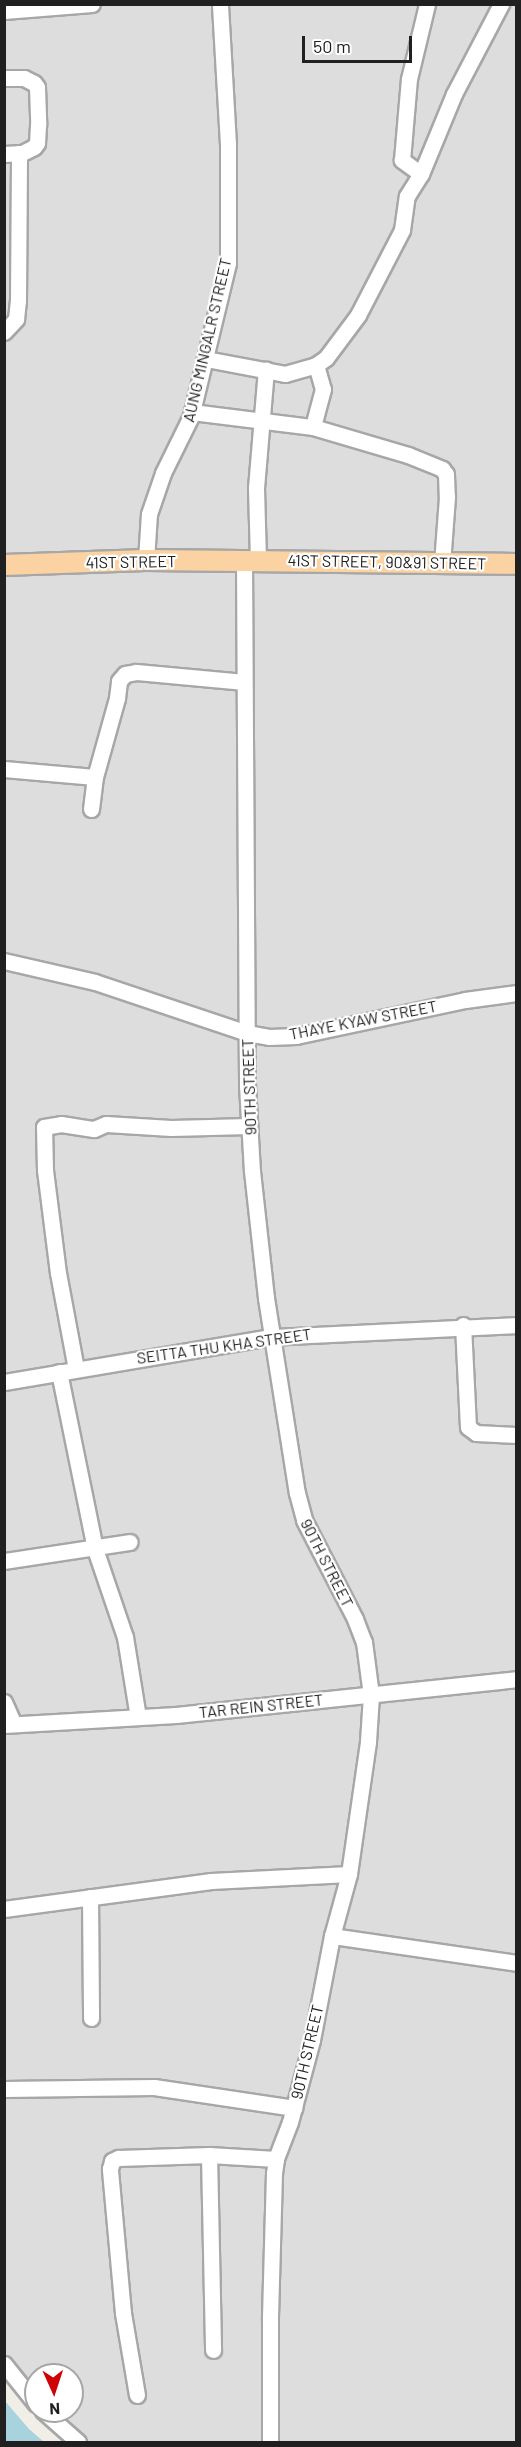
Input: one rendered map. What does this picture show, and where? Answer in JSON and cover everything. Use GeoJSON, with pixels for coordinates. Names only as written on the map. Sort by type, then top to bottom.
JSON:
{"type":"FeatureCollection","features":[{"type":"Feature","properties":{"kind":"main road","name":"41ST STREET"},"geometry":{"type":"LineString","coordinates":[[4,565],[146,560],[251,561]]}},
{"type":"Feature","properties":{"kind":"main road","name":"41ST STREET, 90&91 STREET"},"geometry":{"type":"LineString","coordinates":[[251,561],[516,564]]}},
{"type":"Feature","properties":{"kind":"street"},"geometry":{"type":"LineString","coordinates":[[4,11],[29,7],[92,4]]}},
{"type":"Feature","properties":{"kind":"street","name":"AUNG MINGALR STREET"},"geometry":{"type":"LineString","coordinates":[[146,560],[149,513],[163,473],[192,412],[228,263],[228,154],[220,4]]}},
{"type":"Feature","properties":{"kind":"street"},"geometry":{"type":"LineString","coordinates":[[421,174],[402,160],[409,79],[427,4]]}},
{"type":"Feature","properties":{"kind":"street"},"geometry":{"type":"LineString","coordinates":[[206,359],[277,373],[292,373],[316,365],[326,358],[358,315],[402,230],[407,196],[421,174],[454,94],[501,4]]}},
{"type":"Feature","properties":{"kind":"street"},"geometry":{"type":"LineString","coordinates":[[4,78],[31,80],[37,87],[37,143],[29,151],[12,153],[12,252],[16,319],[4,332]]}},
{"type":"Feature","properties":{"kind":"street"},"geometry":{"type":"LineString","coordinates":[[313,427],[323,389],[316,365]]}},
{"type":"Feature","properties":{"kind":"street","name":"90TH STREET"},"geometry":{"type":"LineString","coordinates":[[266,369],[243,682],[249,1126],[271,1337],[297,1493],[304,1520],[356,1619],[364,1642],[371,1695],[368,1742],[349,1874],[332,1936],[312,2040],[294,2108],[276,2159],[272,2196],[270,2438]]}},
{"type":"Feature","properties":{"kind":"street"},"geometry":{"type":"LineString","coordinates":[[192,412],[313,427],[408,455],[442,468],[447,480],[442,563]]}},
{"type":"Feature","properties":{"kind":"street"},"geometry":{"type":"LineString","coordinates":[[92,809],[95,777],[117,698],[118,681],[125,674],[136,672],[243,682]]}},
{"type":"Feature","properties":{"kind":"street"},"geometry":{"type":"LineString","coordinates":[[4,770],[95,777]]}},
{"type":"Feature","properties":{"kind":"street","name":"THAYE KYAW STREET"},"geometry":{"type":"LineString","coordinates":[[4,961],[95,982],[247,1033],[269,1037],[296,1036],[465,1000],[516,993]]}},
{"type":"Feature","properties":{"kind":"street"},"geometry":{"type":"LineString","coordinates":[[75,1369],[58,1273],[45,1170],[44,1127],[61,1124],[93,1129],[106,1124],[171,1128],[249,1126]]}},
{"type":"Feature","properties":{"kind":"street"},"geometry":{"type":"LineString","coordinates":[[463,1325],[468,1427],[476,1433],[516,1436]]}},
{"type":"Feature","properties":{"kind":"street","name":"SEITTA THU KHA STREET"},"geometry":{"type":"LineString","coordinates":[[4,1382],[271,1337],[463,1325],[516,1325]]}},
{"type":"Feature","properties":{"kind":"street"},"geometry":{"type":"LineString","coordinates":[[59,1372],[95,1549],[125,1637],[138,1717]]}},
{"type":"Feature","properties":{"kind":"street"},"geometry":{"type":"LineString","coordinates":[[4,1561],[130,1542]]}},
{"type":"Feature","properties":{"kind":"street","name":"TAR REIN STREET"},"geometry":{"type":"LineString","coordinates":[[9,1724],[138,1717],[516,1679]]}},
{"type":"Feature","properties":{"kind":"street"},"geometry":{"type":"LineString","coordinates":[[4,1702],[9,1724]]}},
{"type":"Feature","properties":{"kind":"street"},"geometry":{"type":"LineString","coordinates":[[4,1909],[211,1881],[349,1874]]}},
{"type":"Feature","properties":{"kind":"street"},"geometry":{"type":"LineString","coordinates":[[90,1897],[91,2018]]}},
{"type":"Feature","properties":{"kind":"street"},"geometry":{"type":"LineString","coordinates":[[332,1936],[516,1963]]}},
{"type":"Feature","properties":{"kind":"street"},"geometry":{"type":"LineString","coordinates":[[4,2089],[154,2087],[294,2108]]}},
{"type":"Feature","properties":{"kind":"street"},"geometry":{"type":"LineString","coordinates":[[137,2395],[123,2313],[110,2169],[112,2161],[118,2158],[209,2155],[276,2159]]}},
{"type":"Feature","properties":{"kind":"street"},"geometry":{"type":"LineString","coordinates":[[209,2155],[213,2350]]}},
{"type":"Feature","properties":{"kind":"street"},"geometry":{"type":"LineString","coordinates":[[4,2364],[24,2389]]}},
{"type":"Feature","properties":{"kind":"street"},"geometry":{"type":"LineString","coordinates":[[57,2423],[78,2442]]}},
{"type":"Feature","properties":{"kind":"shaded area"},"geometry":{"type":"Polygon","coordinates":[[[4,5],[516,5],[516,2442],[87,2442],[64,2423],[84,2423],[84,2363],[24,2363],[24,2386],[5,2353],[4,5]]]}},
{"type":"Feature","properties":{"kind":"water"},"geometry":{"type":"Polygon","coordinates":[[[5,2401],[29,2429],[44,2442],[5,2442],[5,2401]]]}}]}
